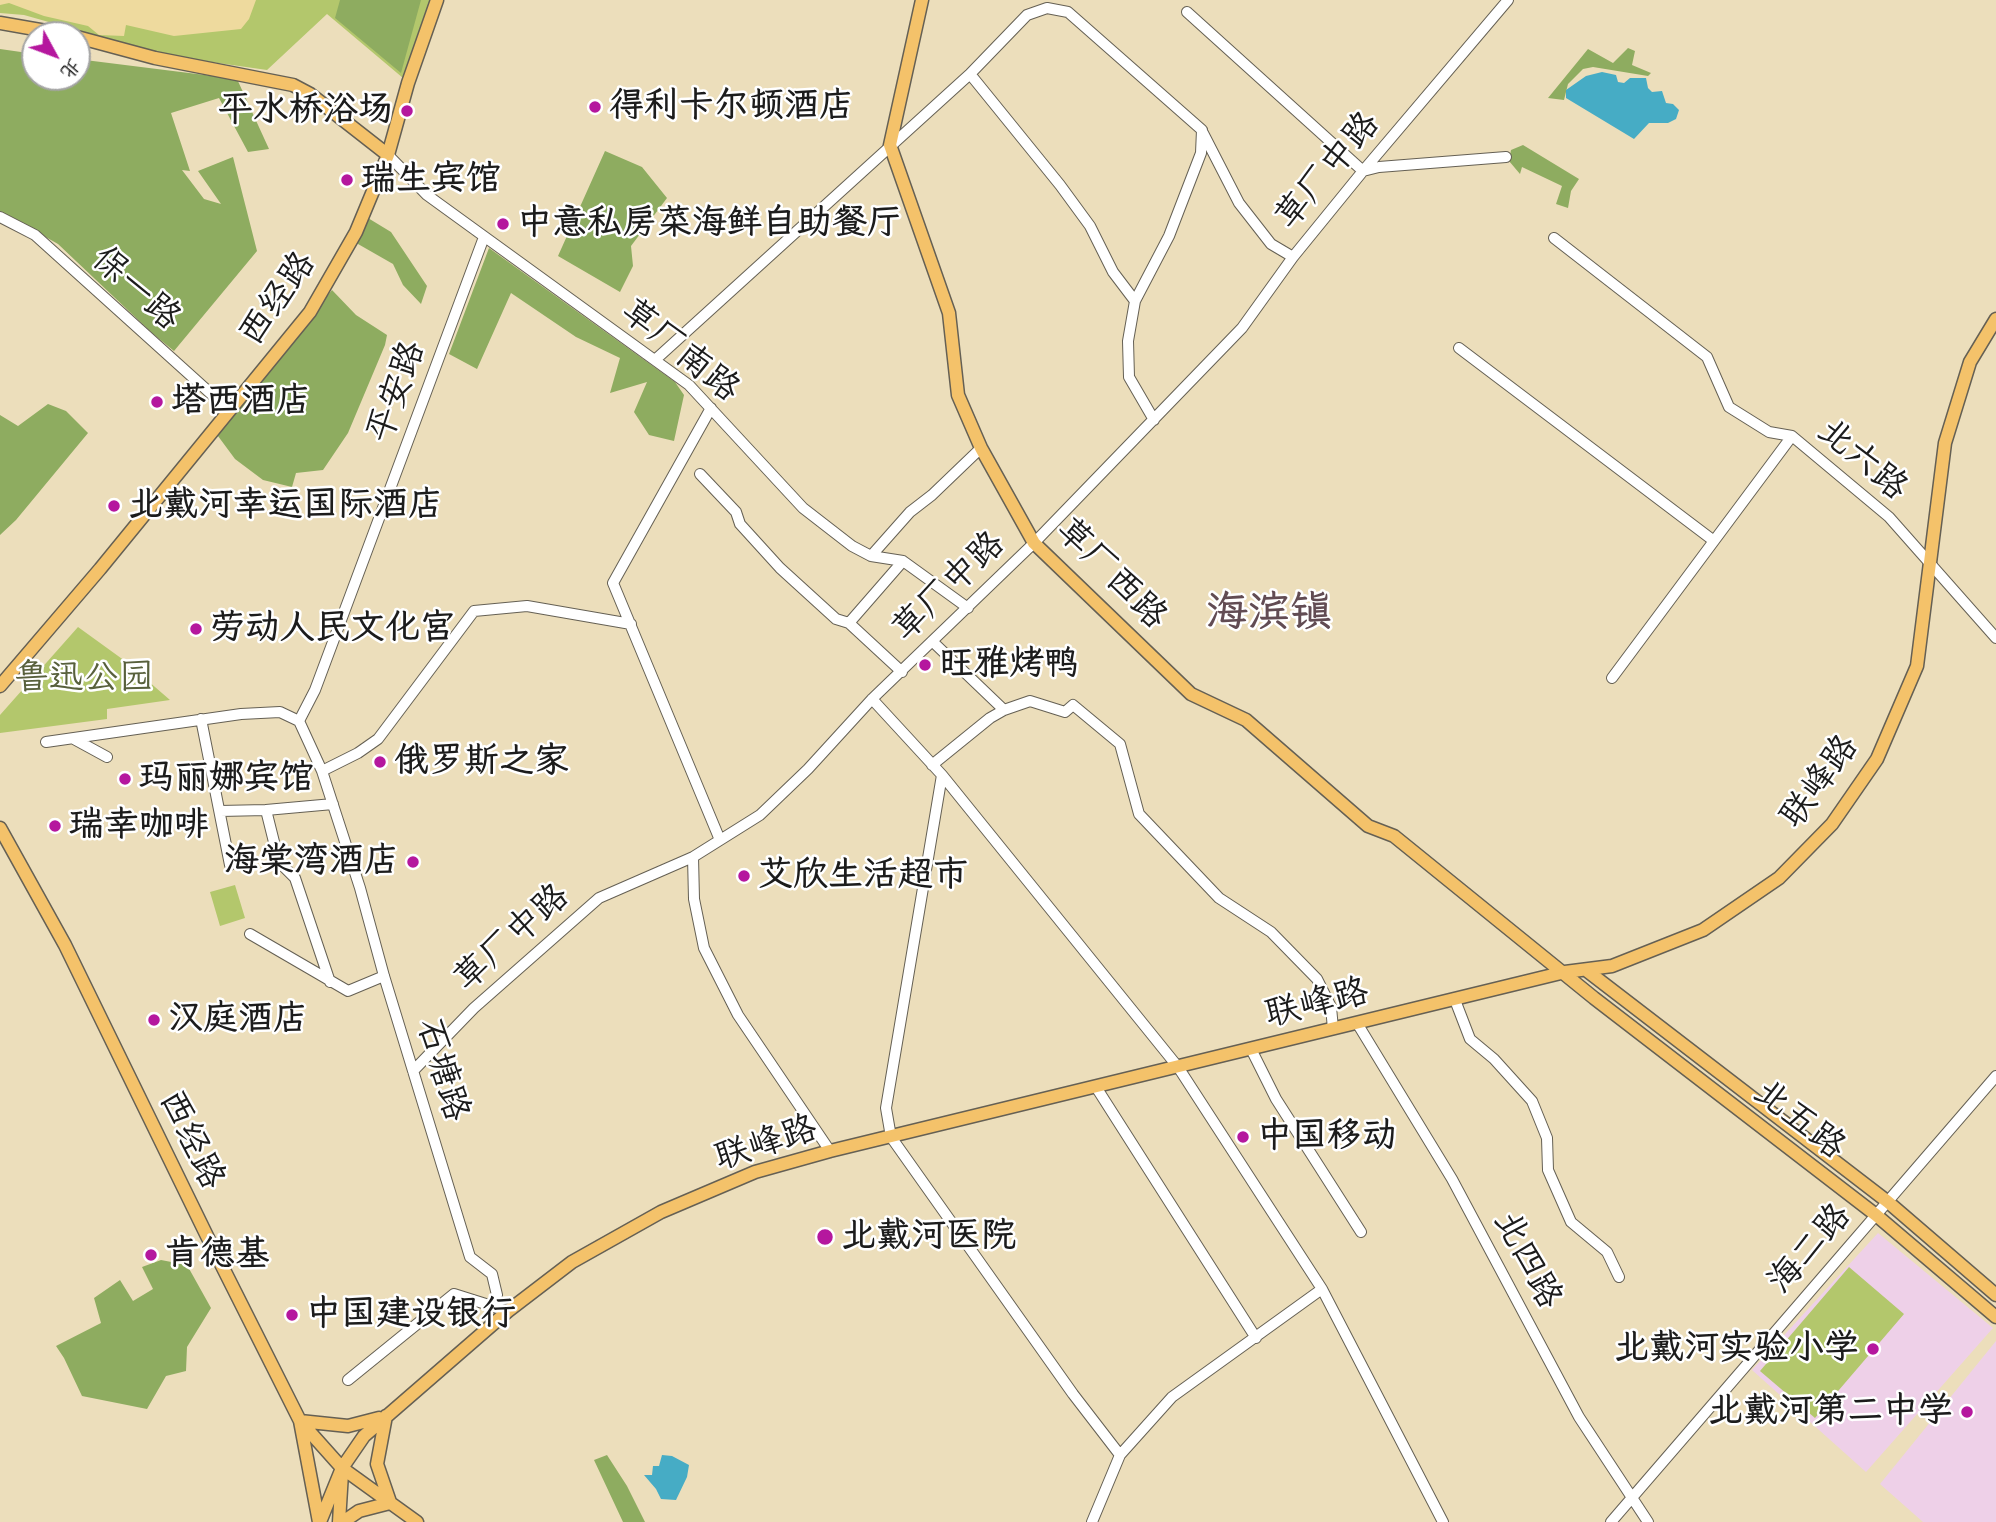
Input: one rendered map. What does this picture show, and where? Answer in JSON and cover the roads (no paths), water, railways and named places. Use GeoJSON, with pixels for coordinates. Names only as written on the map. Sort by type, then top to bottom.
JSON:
{"type":"FeatureCollection","features":[{"type":"Feature","properties":{"kind":"main road","name":"西经路"},"geometry":{"type":"LineString","coordinates":[[0,686],[100,569],[310,312],[356,232],[388,155],[408,83],[437,0]]}},
{"type":"Feature","properties":{"kind":"main road"},"geometry":{"type":"LineString","coordinates":[[890,145],[922,0]]}},
{"type":"Feature","properties":{"kind":"main road"},"geometry":{"type":"LineString","coordinates":[[0,23],[21,27]]}},
{"type":"Feature","properties":{"kind":"main road"},"geometry":{"type":"LineString","coordinates":[[91,41],[155,58],[293,85],[310,94],[388,155]]}},
{"type":"Feature","properties":{"kind":"main road","name":"草厂西路"},"geometry":{"type":"LineString","coordinates":[[890,145],[949,313],[958,395],[981,447],[1034,543],[1191,694],[1246,720],[1368,826],[1394,836],[1565,972]]}},
{"type":"Feature","properties":{"kind":"main road","name":"联峰路"},"geometry":{"type":"LineString","coordinates":[[320,1522],[342,1468],[364,1436],[386,1416],[508,1311],[572,1262],[661,1212],[755,1172],[830,1151],[1565,972],[1612,966],[1703,930],[1779,878],[1832,824],[1877,759],[1917,666],[1945,443],[1970,362],[1996,319]]}},
{"type":"Feature","properties":{"kind":"main road","name":"西经路"},"geometry":{"type":"LineString","coordinates":[[0,828],[65,945],[300,1420],[342,1468],[417,1522]]}},
{"type":"Feature","properties":{"kind":"main road","name":"北五路"},"geometry":{"type":"LineString","coordinates":[[1586,970],[1888,1202],[1996,1295]]}},
{"type":"Feature","properties":{"kind":"main road","name":"北五路"},"geometry":{"type":"LineString","coordinates":[[1565,972],[1594,998],[1876,1215],[1996,1317]]}},
{"type":"Feature","properties":{"kind":"main road"},"geometry":{"type":"LineString","coordinates":[[320,1522],[300,1420],[348,1426],[386,1416],[377,1464],[390,1503],[359,1511],[341,1522]]}},
{"type":"Feature","properties":{"kind":"main road"},"geometry":{"type":"LineString","coordinates":[[341,1522],[342,1468]]}},
{"type":"Feature","properties":{"kind":"street","name":"草厂中路"},"geometry":{"type":"LineString","coordinates":[[413,1071],[474,1008],[599,898],[693,857],[760,815],[808,769],[872,699],[1034,543],[1242,328],[1293,257],[1508,0]]}},
{"type":"Feature","properties":{"kind":"street"},"geometry":{"type":"LineString","coordinates":[[655,360],[970,74],[1027,15],[1047,9],[1068,12],[1202,130],[1239,203],[1271,244],[1293,257]]}},
{"type":"Feature","properties":{"kind":"street"},"geometry":{"type":"LineString","coordinates":[[1187,12],[1363,171],[1378,167],[1506,157]]}},
{"type":"Feature","properties":{"kind":"street"},"geometry":{"type":"LineString","coordinates":[[970,74],[1083,215],[1113,272],[1135,301]]}},
{"type":"Feature","properties":{"kind":"street"},"geometry":{"type":"LineString","coordinates":[[1154,421],[1129,377],[1128,341],[1135,301],[1169,236],[1201,153],[1202,130]]}},
{"type":"Feature","properties":{"kind":"street","name":"草厂南路"},"geometry":{"type":"LineString","coordinates":[[388,155],[427,195],[690,385],[803,508],[852,546],[872,556],[903,561],[968,608]]}},
{"type":"Feature","properties":{"kind":"street","name":"保一路"},"geometry":{"type":"LineString","coordinates":[[0,217],[35,235],[229,410]]}},
{"type":"Feature","properties":{"kind":"street","name":"平安路"},"geometry":{"type":"LineString","coordinates":[[299,721],[315,690],[484,237]]}},
{"type":"Feature","properties":{"kind":"street","name":"北六路"},"geometry":{"type":"LineString","coordinates":[[1555,238],[1707,357],[1729,407],[1769,432],[1792,436],[1889,517],[1996,638]]}},
{"type":"Feature","properties":{"kind":"street"},"geometry":{"type":"LineString","coordinates":[[1459,348],[1714,541]]}},
{"type":"Feature","properties":{"kind":"street"},"geometry":{"type":"LineString","coordinates":[[711,408],[613,583],[720,840]]}},
{"type":"Feature","properties":{"kind":"street"},"geometry":{"type":"LineString","coordinates":[[1612,678],[1792,436]]}},
{"type":"Feature","properties":{"kind":"street"},"geometry":{"type":"LineString","coordinates":[[872,556],[910,512],[932,495],[981,447]]}},
{"type":"Feature","properties":{"kind":"street"},"geometry":{"type":"LineString","coordinates":[[700,474],[736,512],[740,524],[780,568],[836,619],[849,623],[902,671]]}},
{"type":"Feature","properties":{"kind":"street"},"geometry":{"type":"LineString","coordinates":[[849,623],[903,561]]}},
{"type":"Feature","properties":{"kind":"street"},"geometry":{"type":"LineString","coordinates":[[322,771],[358,753],[378,739],[474,611],[527,606],[631,624]]}},
{"type":"Feature","properties":{"kind":"street"},"geometry":{"type":"LineString","coordinates":[[933,642],[1004,710]]}},
{"type":"Feature","properties":{"kind":"street"},"geometry":{"type":"LineString","coordinates":[[872,699],[942,775],[1178,1067],[1322,1289],[1443,1522]]}},
{"type":"Feature","properties":{"kind":"street"},"geometry":{"type":"LineString","coordinates":[[932,765],[989,718],[1004,710],[1030,701],[1065,712],[1073,705],[1120,744],[1139,814],[1219,898],[1271,932],[1317,979],[1331,1007],[1333,1029]]}},
{"type":"Feature","properties":{"kind":"street"},"geometry":{"type":"LineString","coordinates":[[46,742],[201,719],[280,712],[299,721]]}},
{"type":"Feature","properties":{"kind":"street"},"geometry":{"type":"LineString","coordinates":[[201,719],[230,865]]}},
{"type":"Feature","properties":{"kind":"street","name":"石塘路"},"geometry":{"type":"LineString","coordinates":[[299,721],[322,771],[360,888],[384,976],[470,1256],[492,1273],[497,1295]]}},
{"type":"Feature","properties":{"kind":"street"},"geometry":{"type":"LineString","coordinates":[[73,739],[107,757]]}},
{"type":"Feature","properties":{"kind":"street"},"geometry":{"type":"LineString","coordinates":[[942,775],[886,1108],[891,1137],[1119,1455]]}},
{"type":"Feature","properties":{"kind":"street"},"geometry":{"type":"LineString","coordinates":[[220,811],[333,804]]}},
{"type":"Feature","properties":{"kind":"street"},"geometry":{"type":"LineString","coordinates":[[266,810],[279,862],[295,878],[330,982]]}},
{"type":"Feature","properties":{"kind":"street"},"geometry":{"type":"LineString","coordinates":[[693,857],[694,900],[704,948],[738,1015],[830,1151]]}},
{"type":"Feature","properties":{"kind":"street"},"geometry":{"type":"LineString","coordinates":[[250,934],[348,991],[384,976]]}},
{"type":"Feature","properties":{"kind":"street"},"geometry":{"type":"LineString","coordinates":[[1455,999],[1470,1039],[1494,1059],[1532,1101],[1547,1138],[1548,1170],[1571,1222],[1607,1252],[1619,1277]]}},
{"type":"Feature","properties":{"kind":"street","name":"北四路"},"geometry":{"type":"LineString","coordinates":[[1357,1023],[1452,1179],[1579,1416],[1648,1522]]}},
{"type":"Feature","properties":{"kind":"street"},"geometry":{"type":"LineString","coordinates":[[1251,1049],[1276,1098],[1361,1232]]}},
{"type":"Feature","properties":{"kind":"street","name":"海二路"},"geometry":{"type":"LineString","coordinates":[[1611,1522],[1996,1076]]}},
{"type":"Feature","properties":{"kind":"street"},"geometry":{"type":"LineString","coordinates":[[1096,1087],[1256,1338]]}},
{"type":"Feature","properties":{"kind":"street"},"geometry":{"type":"LineString","coordinates":[[1092,1522],[1119,1455],[1172,1397],[1322,1289]]}},
{"type":"Feature","properties":{"kind":"street"},"geometry":{"type":"LineString","coordinates":[[348,1380],[454,1294],[508,1311]]}},
{"type":"Feature","properties":{"kind":"water"},"geometry":{"type":"Polygon","coordinates":[[[1602,72],[1616,75],[1618,82],[1624,83],[1630,78],[1646,78],[1648,88],[1652,92],[1662,91],[1666,103],[1673,104],[1679,110],[1676,119],[1668,123],[1649,123],[1634,139],[1566,98],[1566,90],[1586,76],[1602,72]]]}},
{"type":"Feature","properties":{"kind":"water"},"geometry":{"type":"Polygon","coordinates":[[[662,1455],[672,1456],[689,1465],[687,1477],[676,1500],[661,1499],[644,1475],[652,1475],[653,1466],[659,1466],[662,1455]]]}},
{"type":"Feature","properties":{"kind":"place","name":"得利卡尔顿酒店"},"geometry":{"type":"Point","coordinates":[595,107]}},
{"type":"Feature","properties":{"kind":"place","name":"平水桥浴场"},"geometry":{"type":"Point","coordinates":[407,111]}},
{"type":"Feature","properties":{"kind":"place","name":"瑞生宾馆"},"geometry":{"type":"Point","coordinates":[347,180]}},
{"type":"Feature","properties":{"kind":"place","name":"中意私房菜海鲜自助餐厅"},"geometry":{"type":"Point","coordinates":[503,224]}},
{"type":"Feature","properties":{"kind":"place","name":"塔西酒店"},"geometry":{"type":"Point","coordinates":[157,402]}},
{"type":"Feature","properties":{"kind":"place","name":"北戴河幸运国际酒店"},"geometry":{"type":"Point","coordinates":[114,506]}},
{"type":"Feature","properties":{"kind":"place","name":"劳动人民文化宫"},"geometry":{"type":"Point","coordinates":[196,629]}},
{"type":"Feature","properties":{"kind":"place","name":"旺雅烤鸭"},"geometry":{"type":"Point","coordinates":[925,665]}},
{"type":"Feature","properties":{"kind":"place","name":"俄罗斯之家"},"geometry":{"type":"Point","coordinates":[380,762]}},
{"type":"Feature","properties":{"kind":"place","name":"玛丽娜宾馆"},"geometry":{"type":"Point","coordinates":[125,779]}},
{"type":"Feature","properties":{"kind":"place","name":"瑞幸咖啡"},"geometry":{"type":"Point","coordinates":[55,826]}},
{"type":"Feature","properties":{"kind":"place","name":"海棠湾酒店"},"geometry":{"type":"Point","coordinates":[413,862]}},
{"type":"Feature","properties":{"kind":"place","name":"艾欣生活超市"},"geometry":{"type":"Point","coordinates":[744,876]}},
{"type":"Feature","properties":{"kind":"place","name":"汉庭酒店"},"geometry":{"type":"Point","coordinates":[154,1020]}},
{"type":"Feature","properties":{"kind":"place","name":"中国移动"},"geometry":{"type":"Point","coordinates":[1243,1137]}},
{"type":"Feature","properties":{"kind":"place","name":"北戴河医院"},"geometry":{"type":"Point","coordinates":[825,1237]}},
{"type":"Feature","properties":{"kind":"place","name":"肯德基"},"geometry":{"type":"Point","coordinates":[151,1255]}},
{"type":"Feature","properties":{"kind":"place","name":"中国建设银行"},"geometry":{"type":"Point","coordinates":[292,1315]}},
{"type":"Feature","properties":{"kind":"place","name":"北戴河实验小学"},"geometry":{"type":"Point","coordinates":[1873,1349]}},
{"type":"Feature","properties":{"kind":"place","name":"北戴河第二中学"},"geometry":{"type":"Point","coordinates":[1967,1412]}},
{"type":"Feature","properties":{"kind":"district","name":"海滨镇"},"geometry":{"type":"Point","coordinates":[1269,614]}},
{"type":"Feature","properties":{"kind":"park label","name":"鲁迅公园"},"geometry":{"type":"Point","coordinates":[84,679]}}]}
